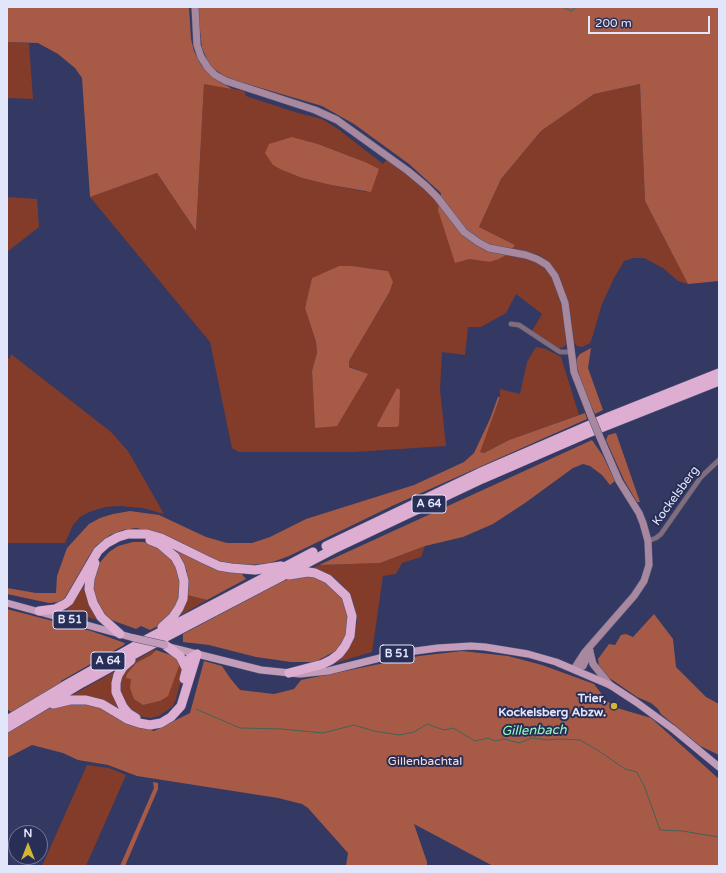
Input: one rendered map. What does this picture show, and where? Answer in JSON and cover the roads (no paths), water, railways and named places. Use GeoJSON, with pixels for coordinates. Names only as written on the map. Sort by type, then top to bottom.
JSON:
{"type":"FeatureCollection","features":[{"type":"Feature","properties":{"kind":"highway","name":"A 64"},"geometry":{"type":"LineString","coordinates":[[7,720],[151,637],[288,565],[377,521],[479,473],[599,421],[719,373]]}},
{"type":"Feature","properties":{"kind":"highway","name":"A 64"},"geometry":{"type":"LineString","coordinates":[[7,728],[35,711],[164,642],[272,580],[334,549],[482,479],[588,433],[719,380]]}},
{"type":"Feature","properties":{"kind":"highway"},"geometry":{"type":"LineString","coordinates":[[39,611],[55,609],[69,601],[98,551],[107,543],[128,534],[147,534],[161,538],[219,566],[255,570],[288,565]]}},
{"type":"Feature","properties":{"kind":"highway"},"geometry":{"type":"LineString","coordinates":[[120,634],[101,617],[95,609],[90,596],[90,579],[95,563],[101,554],[109,547],[128,538],[137,538],[150,540],[168,549],[180,566],[184,581],[183,599],[179,608],[173,617],[151,637]]}},
{"type":"Feature","properties":{"kind":"highway"},"geometry":{"type":"LineString","coordinates":[[272,580],[308,572],[321,575],[334,582],[346,596],[352,616],[350,636],[339,654],[323,664],[289,673]]}},
{"type":"Feature","properties":{"kind":"highway"},"geometry":{"type":"LineString","coordinates":[[186,668],[180,656],[164,642],[128,662],[120,672],[116,680],[116,692],[119,701],[131,715],[140,719],[152,720],[164,716],[172,710],[179,699],[190,657],[197,654]]}},
{"type":"Feature","properties":{"kind":"highway"},"geometry":{"type":"LineString","coordinates":[[35,711],[65,701],[77,699],[102,704],[124,717],[138,723],[150,725],[161,723],[174,714],[181,706],[197,654]]}},
{"type":"Feature","properties":{"kind":"main road"},"geometry":{"type":"LineString","coordinates":[[195,7],[197,45],[201,57],[208,68],[215,75],[226,81],[315,110],[337,120],[426,186],[437,197],[464,232],[489,248],[526,255],[537,259],[547,265],[555,276],[565,303],[574,372],[619,481],[639,513],[648,541],[649,565],[644,581],[634,596],[585,652],[574,669]]}},
{"type":"Feature","properties":{"kind":"main road","name":"B 51"},"geometry":{"type":"LineString","coordinates":[[7,603],[134,638],[164,642],[197,654],[268,672],[309,674],[328,671],[400,653],[451,647],[485,647],[517,651],[538,656],[574,669],[610,685],[636,702],[719,767]]}},
{"type":"Feature","properties":{"kind":"main road"},"geometry":{"type":"LineString","coordinates":[[574,669],[583,666],[595,641]]}},
{"type":"Feature","properties":{"kind":"main road"},"geometry":{"type":"LineString","coordinates":[[590,652],[593,664],[610,685]]}},
{"type":"Feature","properties":{"kind":"main road","name":"B 51"},"geometry":{"type":"LineString","coordinates":[[538,656],[592,680],[636,702]]}},
{"type":"Feature","properties":{"kind":"street"},"geometry":{"type":"LineString","coordinates":[[512,324],[519,325],[560,352],[571,352]]}},
{"type":"Feature","properties":{"kind":"street","name":"Kockelsberg"},"geometry":{"type":"LineString","coordinates":[[648,541],[656,538],[665,530],[702,477],[719,460]]}},
{"type":"Feature","properties":{"kind":"waterway"},"geometry":{"type":"LineString","coordinates":[[563,7],[572,11],[576,7]]}},
{"type":"Feature","properties":{"kind":"waterway","name":"Gillenbach"},"geometry":{"type":"LineString","coordinates":[[196,709],[240,728],[282,729],[323,733],[354,725],[374,731],[400,735],[414,732],[427,724],[444,730],[453,728],[475,741],[488,738],[495,741],[504,739],[519,743],[532,738],[548,740],[580,740],[625,769],[637,772],[645,788],[660,830],[682,831],[719,837]]}},
{"type":"Feature","properties":{"kind":"place","name":"Trier, Kockelsberg Abzw."},"geometry":{"type":"Point","coordinates":[614,706]}},
{"type":"Feature","properties":{"kind":"park label","name":"Gillenbachtal"},"geometry":{"type":"Point","coordinates":[425,762]}}]}
